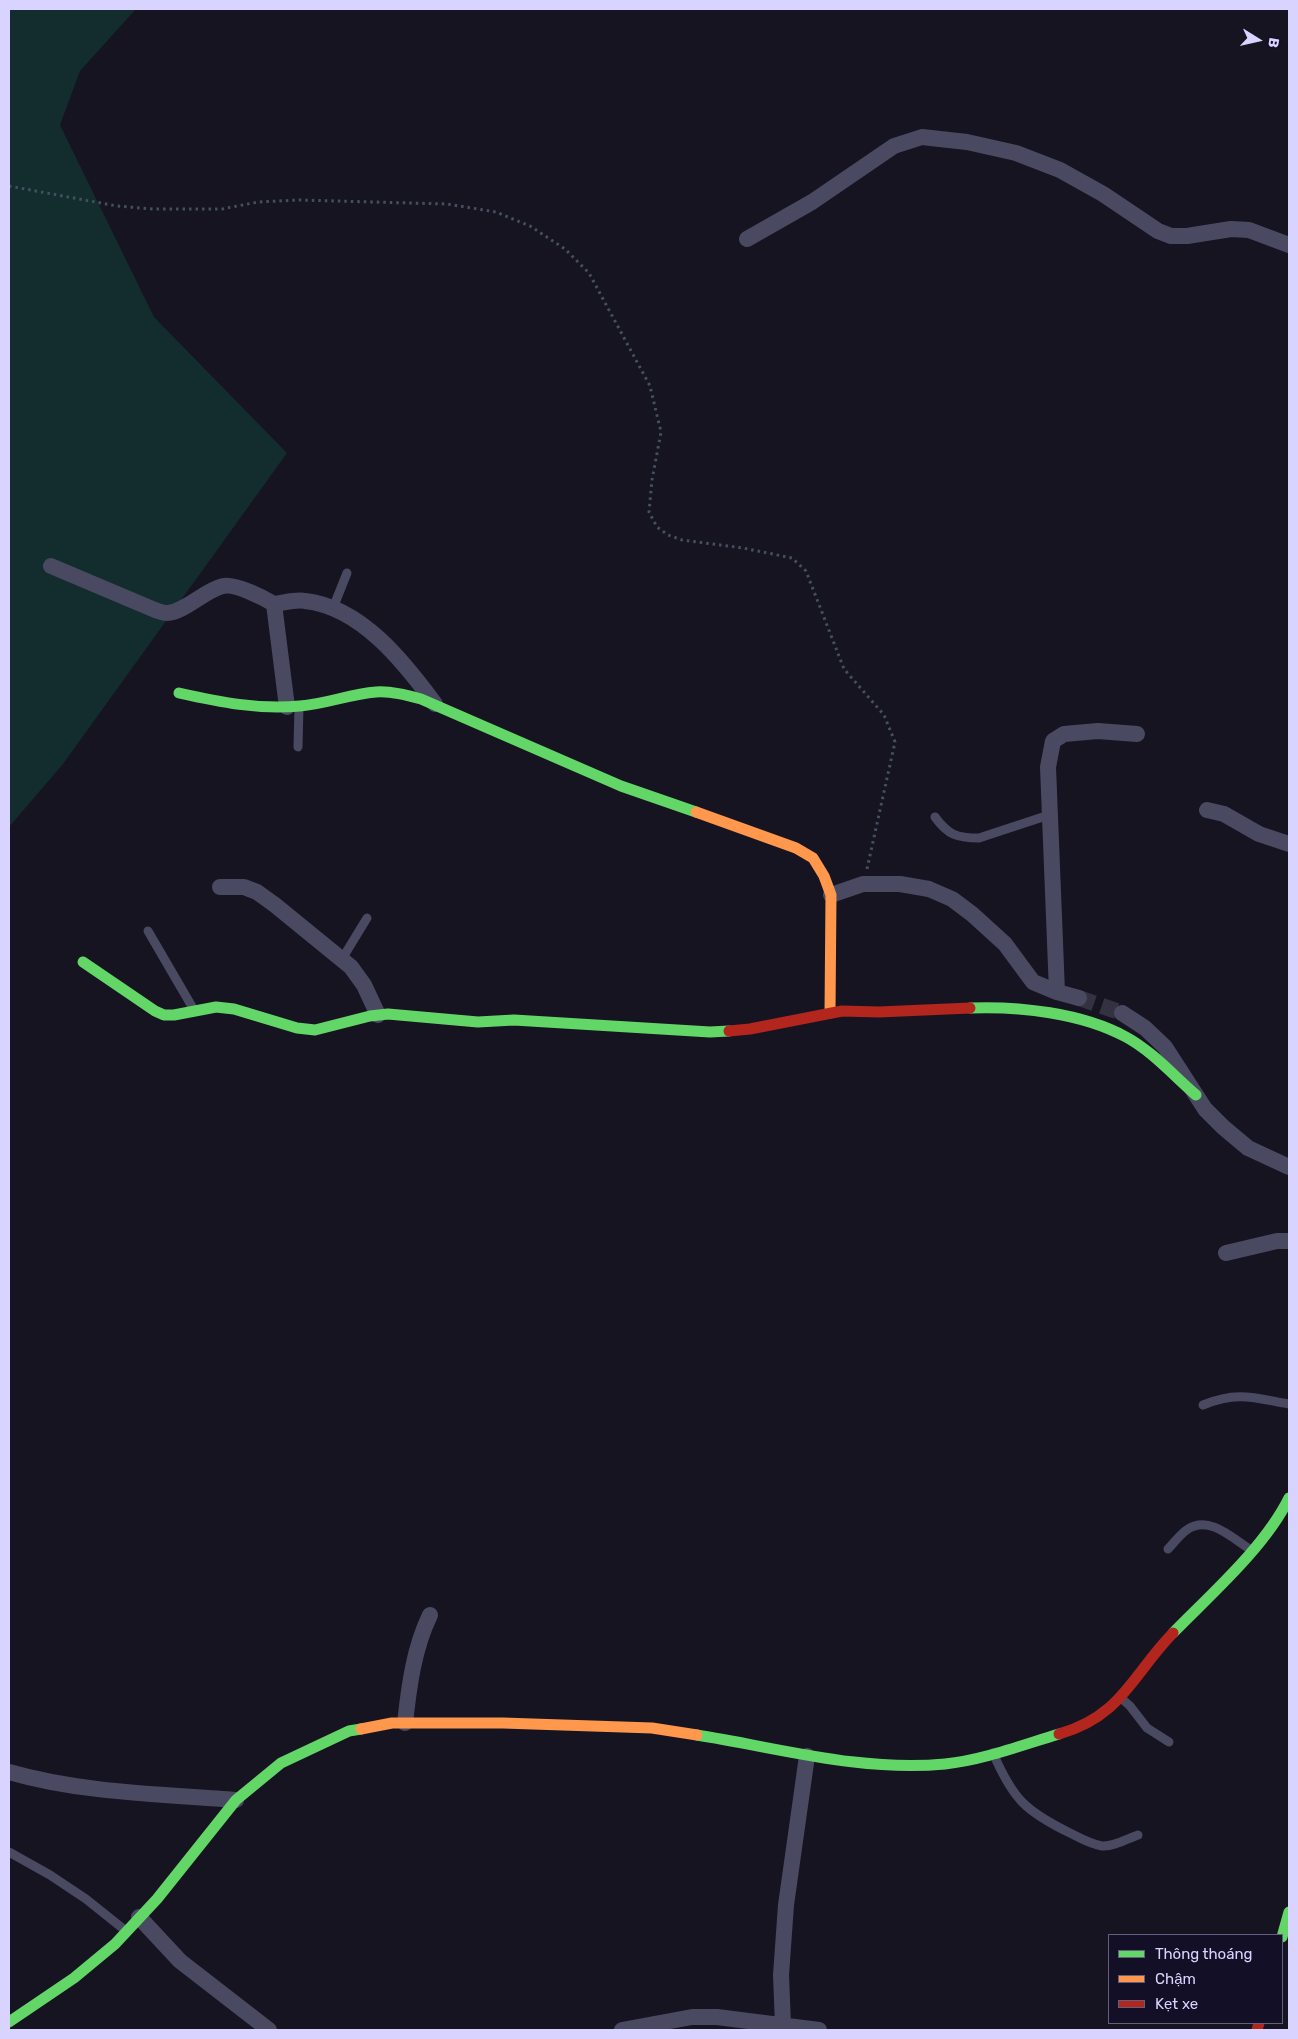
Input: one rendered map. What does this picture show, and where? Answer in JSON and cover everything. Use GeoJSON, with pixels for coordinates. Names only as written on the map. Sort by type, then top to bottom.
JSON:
{"type":"FeatureCollection","features":[{"type":"Feature","properties":{"kind":"street"},"geometry":{"type":"LineString","coordinates":[[747,239],[812,202],[894,146],[922,137],[975,144],[1016,153],[1060,170],[1103,194],[1158,231],[1171,236],[1187,236],[1231,229],[1249,230],[1289,245]]}},
{"type":"Feature","properties":{"kind":"street"},"geometry":{"type":"LineString","coordinates":[[51,566],[166,613],[176,610],[225,585],[235,586],[274,604],[303,600],[327,605],[348,615],[394,652],[436,706]]}},
{"type":"Feature","properties":{"kind":"street"},"geometry":{"type":"LineString","coordinates":[[274,604],[293,706]]}},
{"type":"Feature","properties":{"kind":"street"},"geometry":{"type":"LineString","coordinates":[[178,692],[224,703],[272,708],[375,692],[398,693],[421,699],[621,786],[796,848],[813,858],[824,876],[831,894],[830,1013]]}},
{"type":"Feature","properties":{"kind":"street"},"geometry":{"type":"LineString","coordinates":[[1057,992],[1048,767],[1053,741],[1064,734],[1098,731],[1137,734]]}},
{"type":"Feature","properties":{"kind":"street"},"geometry":{"type":"LineString","coordinates":[[1207,810],[1224,814],[1259,834],[1289,844]]}},
{"type":"Feature","properties":{"kind":"street"},"geometry":{"type":"LineString","coordinates":[[831,894],[863,884],[900,884],[929,889],[952,899],[972,914],[1005,944],[1033,982],[1057,992],[1079,998]]}},
{"type":"Feature","properties":{"kind":"street"},"geometry":{"type":"LineString","coordinates":[[220,886],[244,887],[258,892],[342,959],[351,967],[364,985],[378,1015]]}},
{"type":"Feature","properties":{"kind":"street"},"geometry":{"type":"LineString","coordinates":[[83,962],[155,1011],[164,1015],[174,1015],[216,1007],[234,1010],[297,1028],[315,1030],[388,1014],[478,1022],[514,1020],[710,1032],[750,1029],[842,1011],[1018,1009],[1056,1014],[1102,1026],[1126,1037],[1142,1048],[1196,1095]]}},
{"type":"Feature","properties":{"kind":"street"},"geometry":{"type":"LineString","coordinates":[[1122,1013],[1145,1028],[1165,1047],[1205,1109],[1248,1148],[1289,1167]]}},
{"type":"Feature","properties":{"kind":"street"},"geometry":{"type":"LineString","coordinates":[[1226,1253],[1276,1240],[1289,1241]]}},
{"type":"Feature","properties":{"kind":"street"},"geometry":{"type":"LineString","coordinates":[[9,2022],[74,1978],[115,1944],[157,1899],[236,1800],[281,1763],[349,1731],[405,1722],[652,1728],[807,1756],[895,1765],[944,1764],[964,1761],[1070,1731],[1099,1717],[1121,1698],[1168,1638],[1251,1550],[1282,1512],[1289,1498]]}},
{"type":"Feature","properties":{"kind":"street"},"geometry":{"type":"LineString","coordinates":[[405,1722],[417,1648],[430,1614]]}},
{"type":"Feature","properties":{"kind":"street"},"geometry":{"type":"LineString","coordinates":[[783,2025],[782,1974],[786,1905],[807,1756]]}},
{"type":"Feature","properties":{"kind":"street"},"geometry":{"type":"LineString","coordinates":[[9,1772],[39,1781],[83,1787],[236,1800]]}},
{"type":"Feature","properties":{"kind":"street"},"geometry":{"type":"LineString","coordinates":[[1283,1934],[1289,1912]]}},
{"type":"Feature","properties":{"kind":"street"},"geometry":{"type":"LineString","coordinates":[[139,1918],[180,1961],[269,2030]]}},
{"type":"Feature","properties":{"kind":"street"},"geometry":{"type":"LineString","coordinates":[[622,2030],[692,2017],[717,2017],[819,2030]]}},
{"type":"Feature","properties":{"kind":"lane"},"geometry":{"type":"LineString","coordinates":[[333,608],[347,573]]}},
{"type":"Feature","properties":{"kind":"lane"},"geometry":{"type":"LineString","coordinates":[[293,706],[298,747]]}},
{"type":"Feature","properties":{"kind":"lane"},"geometry":{"type":"LineString","coordinates":[[935,817],[948,833],[969,838],[979,838],[1049,815]]}},
{"type":"Feature","properties":{"kind":"lane"},"geometry":{"type":"LineString","coordinates":[[342,959],[367,918]]}},
{"type":"Feature","properties":{"kind":"lane"},"geometry":{"type":"LineString","coordinates":[[148,931],[194,1010]]}},
{"type":"Feature","properties":{"kind":"lane"},"geometry":{"type":"LineString","coordinates":[[1202,1405],[1218,1399],[1242,1396],[1289,1404]]}},
{"type":"Feature","properties":{"kind":"lane"},"geometry":{"type":"LineString","coordinates":[[1168,1549],[1188,1530],[1200,1524],[1214,1526],[1251,1550]]}},
{"type":"Feature","properties":{"kind":"lane"},"geometry":{"type":"LineString","coordinates":[[1121,1698],[1130,1706],[1147,1728],[1169,1742]]}},
{"type":"Feature","properties":{"kind":"lane"},"geometry":{"type":"LineString","coordinates":[[993,1753],[1003,1777],[1018,1800],[1048,1822],[1090,1843],[1103,1846],[1112,1845],[1138,1835]]}},
{"type":"Feature","properties":{"kind":"lane"},"geometry":{"type":"LineString","coordinates":[[9,1852],[58,1880],[126,1932]]}},
{"type":"Feature","properties":{"kind":"path"},"geometry":{"type":"LineString","coordinates":[[9,186],[117,206],[153,209],[222,209],[258,202],[299,200],[447,204],[496,212],[530,226],[565,249],[589,273],[650,386],[661,432],[652,480],[650,512],[657,527],[668,535],[682,540],[743,548],[792,558],[806,571],[844,669],[884,715],[895,742],[863,884]]}},
{"type":"Feature","properties":{"kind":"green space"},"geometry":{"type":"Polygon","coordinates":[[[9,9],[136,9],[80,71],[60,125],[154,317],[287,453],[63,764],[9,827],[9,9]]]}},
{"type":"Feature","properties":{"kind":"tunnel"},"geometry":{"type":"LineString","coordinates":[[1079,998],[1122,1013]]}},
{"type":"Feature","properties":{"kind":"traffic: fast"},"geometry":{"type":"LineString","coordinates":[[179,693],[224,702],[269,707],[310,705],[376,692],[404,695],[421,699],[621,786],[696,812]]}},
{"type":"Feature","properties":{"kind":"traffic: fast"},"geometry":{"type":"LineString","coordinates":[[83,962],[155,1011],[164,1015],[174,1015],[216,1007],[234,1009],[297,1028],[315,1030],[370,1016],[388,1014],[478,1022],[514,1020],[710,1032],[729,1031]]}},
{"type":"Feature","properties":{"kind":"traffic: fast"},"geometry":{"type":"LineString","coordinates":[[970,1008],[1009,1008],[1050,1013],[1090,1022],[1109,1029],[1145,1049],[1196,1095]]}},
{"type":"Feature","properties":{"kind":"traffic: fast"},"geometry":{"type":"LineString","coordinates":[[1173,1633],[1252,1552],[1279,1516],[1289,1498]]}},
{"type":"Feature","properties":{"kind":"traffic: fast"},"geometry":{"type":"LineString","coordinates":[[9,2022],[74,1978],[115,1944],[157,1899],[236,1800],[281,1763],[349,1731],[361,1729]]}},
{"type":"Feature","properties":{"kind":"traffic: fast"},"geometry":{"type":"LineString","coordinates":[[697,1735],[851,1762],[914,1766],[945,1764],[974,1759],[1059,1734]]}},
{"type":"Feature","properties":{"kind":"traffic: fast"},"geometry":{"type":"LineString","coordinates":[[1283,1934],[1289,1912]]}},
{"type":"Feature","properties":{"kind":"traffic: slow"},"geometry":{"type":"LineString","coordinates":[[696,812],[796,848],[813,858],[824,876],[831,895],[830,1013]]}},
{"type":"Feature","properties":{"kind":"traffic: slow"},"geometry":{"type":"LineString","coordinates":[[361,1729],[392,1723],[503,1723],[652,1728],[697,1735]]}},
{"type":"Feature","properties":{"kind":"traffic: jam"},"geometry":{"type":"LineString","coordinates":[[729,1031],[750,1029],[842,1011],[879,1012],[970,1008]]}},
{"type":"Feature","properties":{"kind":"traffic: jam"},"geometry":{"type":"LineString","coordinates":[[1059,1734],[1098,1717],[1112,1705],[1173,1633]]}},
{"type":"Feature","properties":{"kind":"traffic: jam"},"geometry":{"type":"LineString","coordinates":[[1257,2030],[1259,2024]]}}]}
